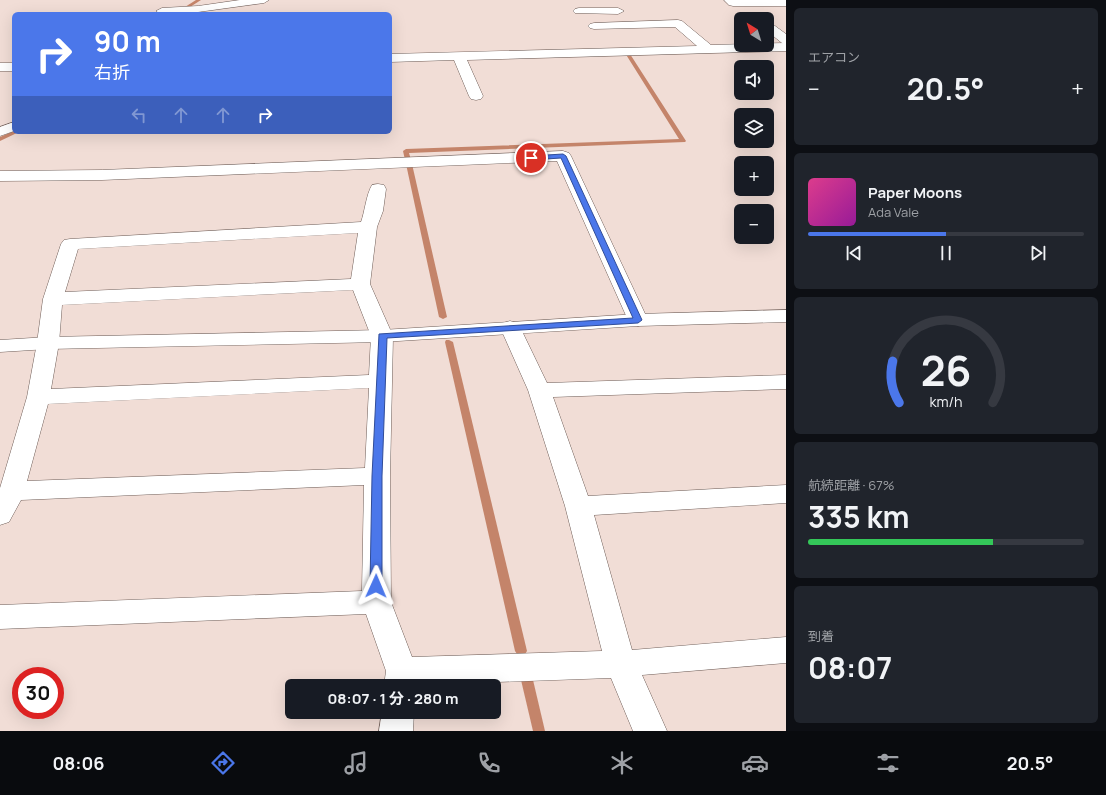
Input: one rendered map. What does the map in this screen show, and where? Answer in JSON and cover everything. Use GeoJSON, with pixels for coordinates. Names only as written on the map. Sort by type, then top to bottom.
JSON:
{"type":"FeatureCollection","features":[{"type":"Feature","properties":{"kind":"street"},"geometry":{"type":"LineString","coordinates":[[159,12],[181,0]]}},
{"type":"Feature","properties":{"kind":"street"},"geometry":{"type":"LineString","coordinates":[[159,12],[198,9],[264,0]]}},
{"type":"Feature","properties":{"kind":"street"},"geometry":{"type":"LineString","coordinates":[[569,0],[619,51]]}},
{"type":"Feature","properties":{"kind":"street"},"geometry":{"type":"LineString","coordinates":[[729,0],[732,3],[786,3]]}},
{"type":"Feature","properties":{"kind":"street"},"geometry":{"type":"LineString","coordinates":[[579,11],[630,12]]}},
{"type":"Feature","properties":{"kind":"street"},"geometry":{"type":"LineString","coordinates":[[594,26],[678,23],[708,49]]}},
{"type":"Feature","properties":{"kind":"street"},"geometry":{"type":"LineString","coordinates":[[774,31],[786,40]]}},
{"type":"Feature","properties":{"kind":"street"},"geometry":{"type":"LineString","coordinates":[[392,58],[786,47]]}},
{"type":"Feature","properties":{"kind":"street"},"geometry":{"type":"LineString","coordinates":[[459,56],[476,96]]}},
{"type":"Feature","properties":{"kind":"street"},"geometry":{"type":"LineString","coordinates":[[0,68],[12,67]]}},
{"type":"Feature","properties":{"kind":"street"},"geometry":{"type":"LineString","coordinates":[[0,132],[12,127]]}},
{"type":"Feature","properties":{"kind":"street"},"geometry":{"type":"LineString","coordinates":[[0,176],[102,175],[563,156],[638,320]]}},
{"type":"Feature","properties":{"kind":"street"},"geometry":{"type":"LineString","coordinates":[[378,189],[374,211],[368,227],[360,284],[382,336],[377,476],[376,602],[401,678],[621,664],[786,650]]}},
{"type":"Feature","properties":{"kind":"street"},"geometry":{"type":"LineString","coordinates":[[0,515],[12,491],[38,397],[48,343],[53,299],[70,244],[368,227]]}},
{"type":"Feature","properties":{"kind":"street"},"geometry":{"type":"LineString","coordinates":[[53,299],[360,284]]}},
{"type":"Feature","properties":{"kind":"street"},"geometry":{"type":"LineString","coordinates":[[0,346],[48,343],[382,336],[638,320],[786,316]]}},
{"type":"Feature","properties":{"kind":"street"},"geometry":{"type":"LineString","coordinates":[[510,327],[539,390],[578,506],[621,664],[650,731]]}},
{"type":"Feature","properties":{"kind":"street"},"geometry":{"type":"LineString","coordinates":[[38,397],[380,381]]}},
{"type":"Feature","properties":{"kind":"street"},"geometry":{"type":"LineString","coordinates":[[539,390],[786,382]]}},
{"type":"Feature","properties":{"kind":"street"},"geometry":{"type":"LineString","coordinates":[[12,491],[377,476]]}},
{"type":"Feature","properties":{"kind":"street"},"geometry":{"type":"LineString","coordinates":[[578,506],[786,494]]}},
{"type":"Feature","properties":{"kind":"street"},"geometry":{"type":"LineString","coordinates":[[0,617],[376,602]]}},
{"type":"Feature","properties":{"kind":"street"},"geometry":{"type":"LineString","coordinates":[[396,731],[397,719]]}},
{"type":"Feature","properties":{"kind":"waterway"},"geometry":{"type":"LineString","coordinates":[[179,12],[199,0]]}},
{"type":"Feature","properties":{"kind":"waterway"},"geometry":{"type":"LineString","coordinates":[[408,160],[406,151],[683,141],[627,53],[633,53]]}},
{"type":"Feature","properties":{"kind":"waterway"},"geometry":{"type":"LineString","coordinates":[[0,139],[12,134]]}},
{"type":"Feature","properties":{"kind":"waterway"},"geometry":{"type":"LineString","coordinates":[[409,164],[443,317]]}},
{"type":"Feature","properties":{"kind":"waterway"},"geometry":{"type":"LineString","coordinates":[[449,342],[521,651]]}},
{"type":"Feature","properties":{"kind":"waterway"},"geometry":{"type":"LineString","coordinates":[[527,680],[539,731]]}},
{"type":"Feature","properties":{"kind":"route"},"geometry":{"type":"LineString","coordinates":[[376,586],[377,476],[382,336],[638,320],[563,156],[531,158]]}}]}
